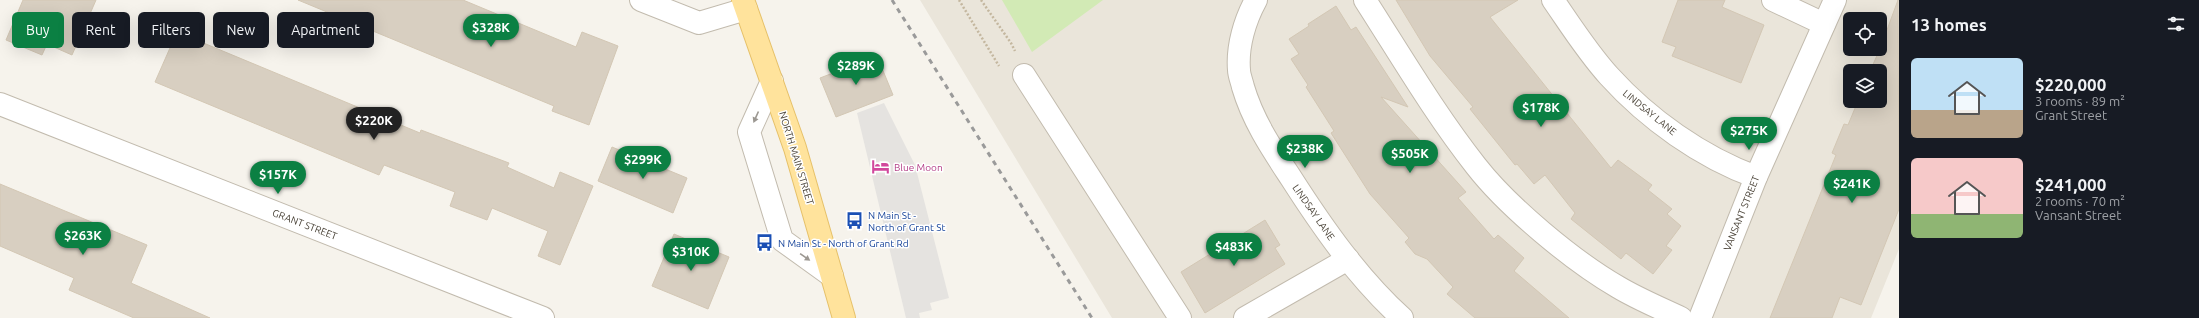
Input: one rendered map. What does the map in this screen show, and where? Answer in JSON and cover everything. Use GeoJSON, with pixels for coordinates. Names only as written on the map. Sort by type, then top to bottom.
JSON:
{"type":"FeatureCollection","features":[{"type":"Feature","properties":{"kind":"main road","name":"NORTH MAIN STREET"},"geometry":{"type":"LineString","coordinates":[[744,4],[795,148],[844,318]]}},
{"type":"Feature","properties":{"kind":"street"},"geometry":{"type":"LineString","coordinates":[[641,0],[698,23],[744,4]]}},
{"type":"Feature","properties":{"kind":"street","name":"LINDSAY LANE"},"geometry":{"type":"LineString","coordinates":[[1256,0],[1247,17],[1241,44],[1238,70],[1248,103],[1277,157],[1308,205],[1348,259],[1402,318]]}},
{"type":"Feature","properties":{"kind":"street"},"geometry":{"type":"LineString","coordinates":[[1365,0],[1449,129],[1477,167],[1518,210],[1574,256],[1618,287],[1680,318]]}},
{"type":"Feature","properties":{"kind":"street","name":"LINDSAY LANE"},"geometry":{"type":"LineString","coordinates":[[1553,0],[1608,76],[1634,101],[1664,126],[1711,157],[1733,169],[1756,177]]}},
{"type":"Feature","properties":{"kind":"street"},"geometry":{"type":"LineString","coordinates":[[1773,0],[1824,24]]}},
{"type":"Feature","properties":{"kind":"street","name":"VANSANT STREET"},"geometry":{"type":"LineString","coordinates":[[1700,318],[1756,177],[1835,0]]}},
{"type":"Feature","properties":{"kind":"street"},"geometry":{"type":"LineString","coordinates":[[1024,74],[1180,318]]}},
{"type":"Feature","properties":{"kind":"street"},"geometry":{"type":"LineString","coordinates":[[772,81],[749,132],[782,240],[832,276]]}},
{"type":"Feature","properties":{"kind":"street","name":"GRANT STREET"},"geometry":{"type":"LineString","coordinates":[[0,104],[543,318]]}},
{"type":"Feature","properties":{"kind":"street"},"geometry":{"type":"LineString","coordinates":[[1245,318],[1348,259]]}},
{"type":"Feature","properties":{"kind":"path"},"geometry":{"type":"LineString","coordinates":[[981,0],[1012,43],[1024,74]]}},
{"type":"Feature","properties":{"kind":"shaded area"},"geometry":{"type":"Polygon","coordinates":[[[920,0],[1899,0],[1899,249],[1871,318],[1112,318],[920,0]]]}},
{"type":"Feature","properties":{"kind":"shaded area"},"geometry":{"type":"Polygon","coordinates":[[[884,103],[915,165],[949,298],[930,303],[932,310],[919,313],[920,318],[906,318],[857,113],[884,103]]]}},
{"type":"Feature","properties":{"kind":"green space"},"geometry":{"type":"Polygon","coordinates":[[[1002,0],[1103,0],[1032,52],[1002,0]]]}},
{"type":"Feature","properties":{"kind":"building"},"geometry":{"type":"Polygon","coordinates":[[[23,0],[96,0],[91,12],[72,12],[72,48],[75,48],[72,55],[56,48],[64,48],[64,12],[18,12],[23,0]]]}},
{"type":"Feature","properties":{"kind":"building"},"geometry":{"type":"Polygon","coordinates":[[[298,0],[463,0],[576,47],[582,32],[618,46],[589,125],[552,111],[554,106],[374,31],[374,12],[327,12],[298,0]]]}},
{"type":"Feature","properties":{"kind":"building"},"geometry":{"type":"Polygon","coordinates":[[[1396,0],[1518,0],[1490,17],[1611,168],[1618,160],[1652,185],[1648,190],[1672,209],[1667,214],[1681,226],[1666,246],[1672,250],[1653,274],[1626,253],[1621,259],[1571,219],[1575,213],[1545,175],[1534,184],[1517,164],[1515,165],[1470,109],[1473,107],[1430,56],[1396,0]]]}},
{"type":"Feature","properties":{"kind":"building"},"geometry":{"type":"Polygon","coordinates":[[[1678,0],[1725,0],[1722,7],[1764,25],[1741,83],[1672,56],[1676,47],[1662,42],[1678,0]]]}},
{"type":"Feature","properties":{"kind":"building"},"geometry":{"type":"Polygon","coordinates":[[[1898,0],[1899,209],[1861,305],[1840,297],[1832,318],[1770,318],[1836,155],[1832,153],[1844,124],[1848,125],[1855,108],[1887,108],[1887,64],[1873,64],[1877,56],[1887,56],[1887,30],[1898,0]]]}},
{"type":"Feature","properties":{"kind":"building"},"geometry":{"type":"Polygon","coordinates":[[[1336,6],[1351,30],[1356,27],[1408,107],[1381,97],[1466,192],[1458,198],[1494,239],[1498,235],[1524,258],[1514,271],[1569,318],[1475,318],[1447,294],[1453,287],[1427,259],[1415,254],[1405,242],[1409,238],[1370,194],[1331,133],[1334,131],[1306,87],[1308,85],[1291,59],[1299,54],[1289,39],[1309,26],[1308,24],[1336,6]]]}},
{"type":"Feature","properties":{"kind":"building"},"geometry":{"type":"Polygon","coordinates":[[[12,26],[12,42],[6,40],[12,26]]]}},
{"type":"Feature","properties":{"kind":"building"},"geometry":{"type":"Polygon","coordinates":[[[205,44],[420,133],[421,130],[509,163],[507,167],[554,188],[560,172],[593,186],[560,265],[538,256],[548,231],[492,208],[487,220],[450,206],[455,192],[384,165],[379,175],[155,82],[170,48],[205,48],[205,44]]]}},
{"type":"Feature","properties":{"kind":"building"},"geometry":{"type":"Polygon","coordinates":[[[25,48],[45,48],[42,55],[25,48]]]}},
{"type":"Feature","properties":{"kind":"building"},"geometry":{"type":"Polygon","coordinates":[[[877,56],[893,95],[836,117],[820,78],[877,56]]]}},
{"type":"Feature","properties":{"kind":"building"},"geometry":{"type":"Polygon","coordinates":[[[612,147],[687,178],[673,213],[598,181],[612,147]]]}},
{"type":"Feature","properties":{"kind":"building"},"geometry":{"type":"Polygon","coordinates":[[[0,184],[147,245],[131,283],[210,318],[134,318],[69,290],[74,278],[0,246],[0,184]]]}},
{"type":"Feature","properties":{"kind":"building"},"geometry":{"type":"Polygon","coordinates":[[[1265,220],[1280,245],[1275,248],[1285,264],[1205,313],[1181,272],[1265,220]]]}},
{"type":"Feature","properties":{"kind":"building"},"geometry":{"type":"Polygon","coordinates":[[[674,234],[729,257],[708,309],[652,286],[674,234]]]}},
{"type":"Feature","properties":{"kind":"railway"},"geometry":{"type":"LineString","coordinates":[[892,0],[1092,318]]}},
{"type":"Feature","properties":{"kind":"place","name":"Blue Moon"},"geometry":{"type":"Point","coordinates":[881,167]}},
{"type":"Feature","properties":{"kind":"place","name":"N Main St - North of Grant St"},"geometry":{"type":"Point","coordinates":[855,221]}},
{"type":"Feature","properties":{"kind":"place","name":"N Main St - North of Grant Rd"},"geometry":{"type":"Point","coordinates":[765,243]}}]}
